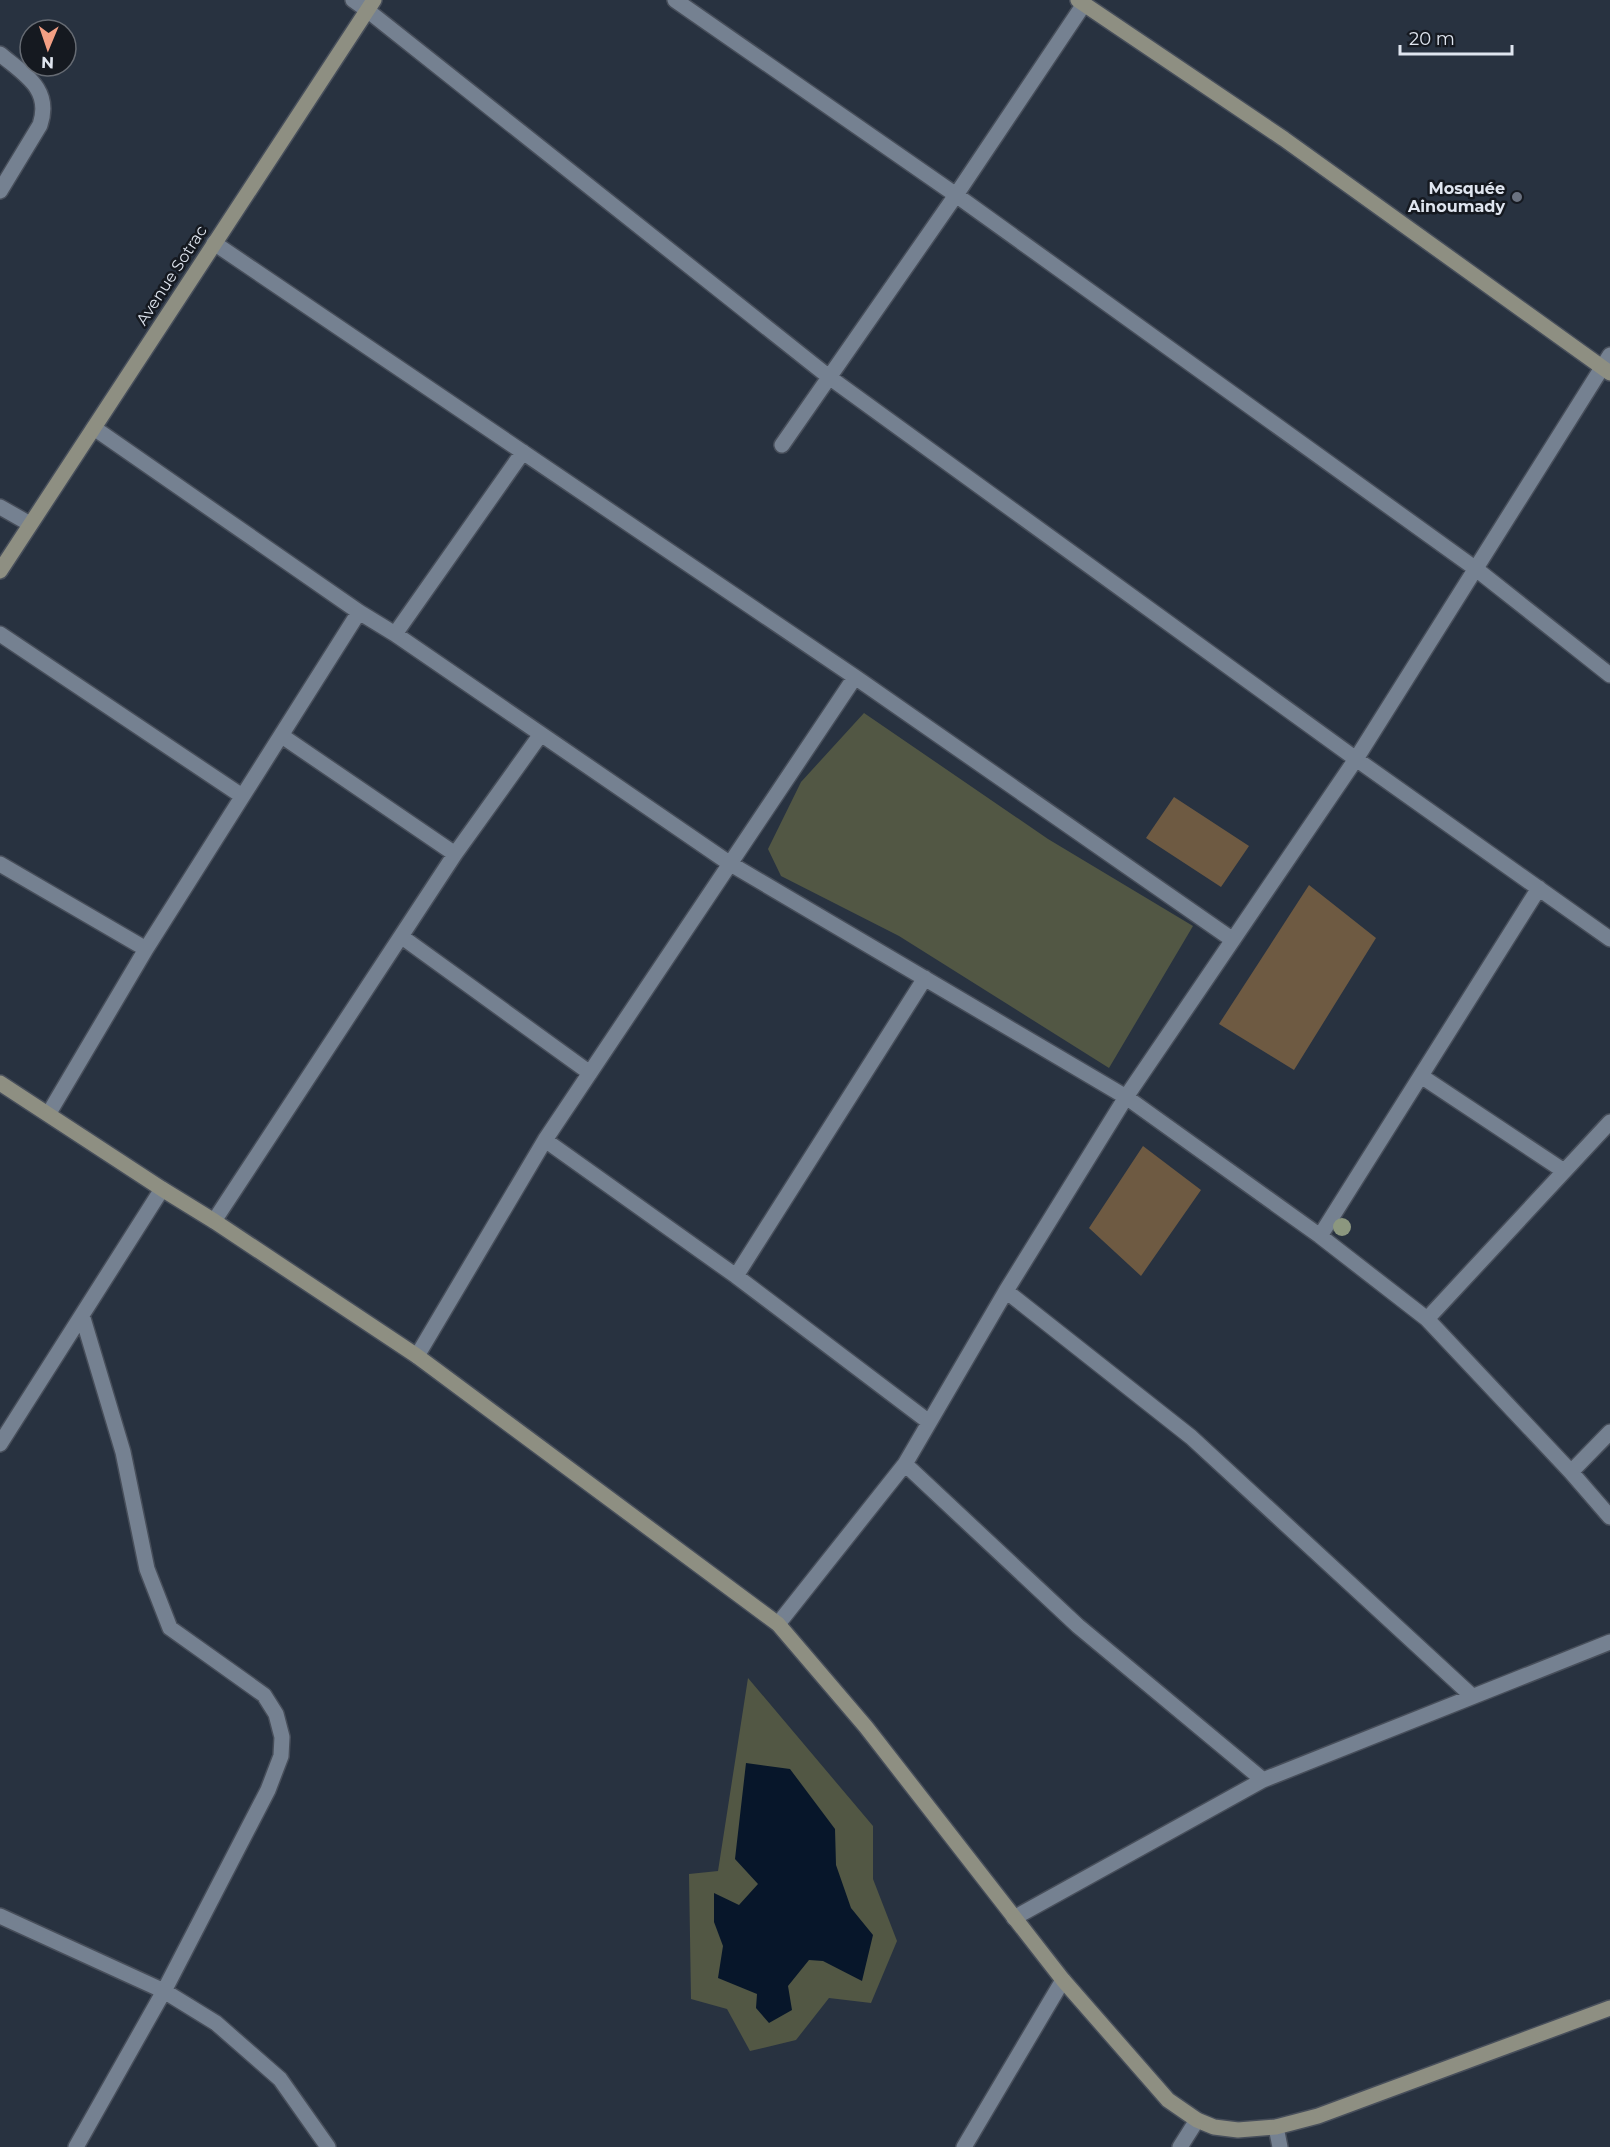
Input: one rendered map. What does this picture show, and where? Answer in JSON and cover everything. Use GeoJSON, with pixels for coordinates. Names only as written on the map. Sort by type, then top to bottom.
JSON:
{"type":"FeatureCollection","features":[{"type":"Feature","properties":{"kind":"street"},"geometry":{"type":"LineString","coordinates":[[353,0],[371,5],[829,377],[1356,759],[1610,939]]}},
{"type":"Feature","properties":{"kind":"street"},"geometry":{"type":"LineString","coordinates":[[675,0],[956,195],[1476,569],[1610,675]]}},
{"type":"Feature","properties":{"kind":"street"},"geometry":{"type":"LineString","coordinates":[[778,1624],[905,1464],[1006,1291],[1126,1097],[1356,759],[1607,365],[1284,139],[1081,2],[956,195],[782,445]]}},
{"type":"Feature","properties":{"kind":"street","name":"Avenue Sotrac"},"geometry":{"type":"LineString","coordinates":[[0,571],[371,5]]}},
{"type":"Feature","properties":{"kind":"street"},"geometry":{"type":"LineString","coordinates":[[0,54],[30,79],[41,92],[44,104],[40,125],[0,191]]}},
{"type":"Feature","properties":{"kind":"street"},"geometry":{"type":"LineString","coordinates":[[214,243],[855,677],[1233,940]]}},
{"type":"Feature","properties":{"kind":"street"},"geometry":{"type":"LineString","coordinates":[[94,428],[359,612],[395,634],[729,863],[1126,1097],[1320,1236],[1427,1319],[1571,1472],[1610,1517]]}},
{"type":"Feature","properties":{"kind":"street"},"geometry":{"type":"LineString","coordinates":[[395,634],[523,452]]}},
{"type":"Feature","properties":{"kind":"street"},"geometry":{"type":"LineString","coordinates":[[0,507],[30,525]]}},
{"type":"Feature","properties":{"kind":"street"},"geometry":{"type":"LineString","coordinates":[[49,1113],[146,949],[359,612]]}},
{"type":"Feature","properties":{"kind":"street"},"geometry":{"type":"LineString","coordinates":[[0,634],[242,796]]}},
{"type":"Feature","properties":{"kind":"street"},"geometry":{"type":"LineString","coordinates":[[417,1356],[545,1140],[855,677]]}},
{"type":"Feature","properties":{"kind":"street"},"geometry":{"type":"LineString","coordinates":[[214,1221],[455,854],[541,734]]}},
{"type":"Feature","properties":{"kind":"street"},"geometry":{"type":"LineString","coordinates":[[282,736],[455,854]]}},
{"type":"Feature","properties":{"kind":"street"},"geometry":{"type":"LineString","coordinates":[[0,864],[146,949]]}},
{"type":"Feature","properties":{"kind":"street"},"geometry":{"type":"LineString","coordinates":[[1320,1236],[1539,888]]}},
{"type":"Feature","properties":{"kind":"street"},"geometry":{"type":"LineString","coordinates":[[402,937],[590,1073]]}},
{"type":"Feature","properties":{"kind":"street"},"geometry":{"type":"LineString","coordinates":[[736,1276],[925,978]]}},
{"type":"Feature","properties":{"kind":"street"},"geometry":{"type":"LineString","coordinates":[[1421,1076],[1564,1171]]}},
{"type":"Feature","properties":{"kind":"street"},"geometry":{"type":"LineString","coordinates":[[0,1083],[417,1356],[778,1624],[866,1726],[1063,1980],[1168,2100],[1197,2120],[1214,2127],[1238,2130],[1276,2127],[1318,2116],[1610,2008]]}},
{"type":"Feature","properties":{"kind":"street"},"geometry":{"type":"LineString","coordinates":[[1427,1319],[1610,1122]]}},
{"type":"Feature","properties":{"kind":"street"},"geometry":{"type":"LineString","coordinates":[[545,1140],[736,1276],[929,1422]]}},
{"type":"Feature","properties":{"kind":"street"},"geometry":{"type":"LineString","coordinates":[[0,1444],[162,1189]]}},
{"type":"Feature","properties":{"kind":"street"},"geometry":{"type":"LineString","coordinates":[[1006,1291],[1191,1437],[1472,1696]]}},
{"type":"Feature","properties":{"kind":"street"},"geometry":{"type":"LineString","coordinates":[[76,2147],[164,1991],[268,1790],[282,1756],[282,1737],[276,1713],[264,1695],[170,1628],[147,1569],[123,1452],[82,1315]]}},
{"type":"Feature","properties":{"kind":"street"},"geometry":{"type":"LineString","coordinates":[[1571,1472],[1610,1432]]}},
{"type":"Feature","properties":{"kind":"street"},"geometry":{"type":"LineString","coordinates":[[905,1464],[1078,1626],[1263,1780]]}},
{"type":"Feature","properties":{"kind":"street"},"geometry":{"type":"LineString","coordinates":[[1014,1918],[1263,1780],[1610,1642]]}},
{"type":"Feature","properties":{"kind":"street"},"geometry":{"type":"LineString","coordinates":[[0,1916],[164,1991],[216,2023],[280,2079],[328,2147]]}},
{"type":"Feature","properties":{"kind":"street"},"geometry":{"type":"LineString","coordinates":[[964,2147],[1063,1980]]}},
{"type":"Feature","properties":{"kind":"street"},"geometry":{"type":"LineString","coordinates":[[1180,2147],[1197,2120]]}},
{"type":"Feature","properties":{"kind":"street"},"geometry":{"type":"LineString","coordinates":[[1276,2127],[1280,2147]]}},
{"type":"Feature","properties":{"kind":"green space"},"geometry":{"type":"Polygon","coordinates":[[[864,713],[1048,839],[1193,926],[1109,1068],[899,936],[781,876],[768,849],[801,782],[864,713]]]}},
{"type":"Feature","properties":{"kind":"green space"},"geometry":{"type":"Polygon","coordinates":[[[748,1678],[873,1826],[873,1879],[897,1941],[871,2003],[829,1998],[796,2040],[750,2051],[727,2009],[691,1999],[689,1874],[718,1871],[748,1678]]]}},
{"type":"Feature","properties":{"kind":"water"},"geometry":{"type":"Polygon","coordinates":[[[746,1763],[790,1769],[835,1829],[836,1865],[851,1908],[873,1935],[862,1981],[823,1961],[809,1960],[788,1986],[792,2010],[769,2023],[756,2008],[757,1994],[718,1978],[723,1946],[714,1922],[714,1893],[739,1905],[758,1884],[735,1859],[746,1763]]]}},
{"type":"Feature","properties":{"kind":"building"},"geometry":{"type":"Polygon","coordinates":[[[1174,797],[1249,846],[1221,887],[1146,838],[1174,797]]]}},
{"type":"Feature","properties":{"kind":"building"},"geometry":{"type":"Polygon","coordinates":[[[1309,885],[1376,938],[1294,1070],[1219,1024],[1309,885]]]}},
{"type":"Feature","properties":{"kind":"building"},"geometry":{"type":"Polygon","coordinates":[[[1143,1146],[1201,1190],[1141,1276],[1089,1228],[1143,1146]]]}},
{"type":"Feature","properties":{"kind":"place","name":"Mosquée Ainoumady"},"geometry":{"type":"Point","coordinates":[1517,197]}}]}
